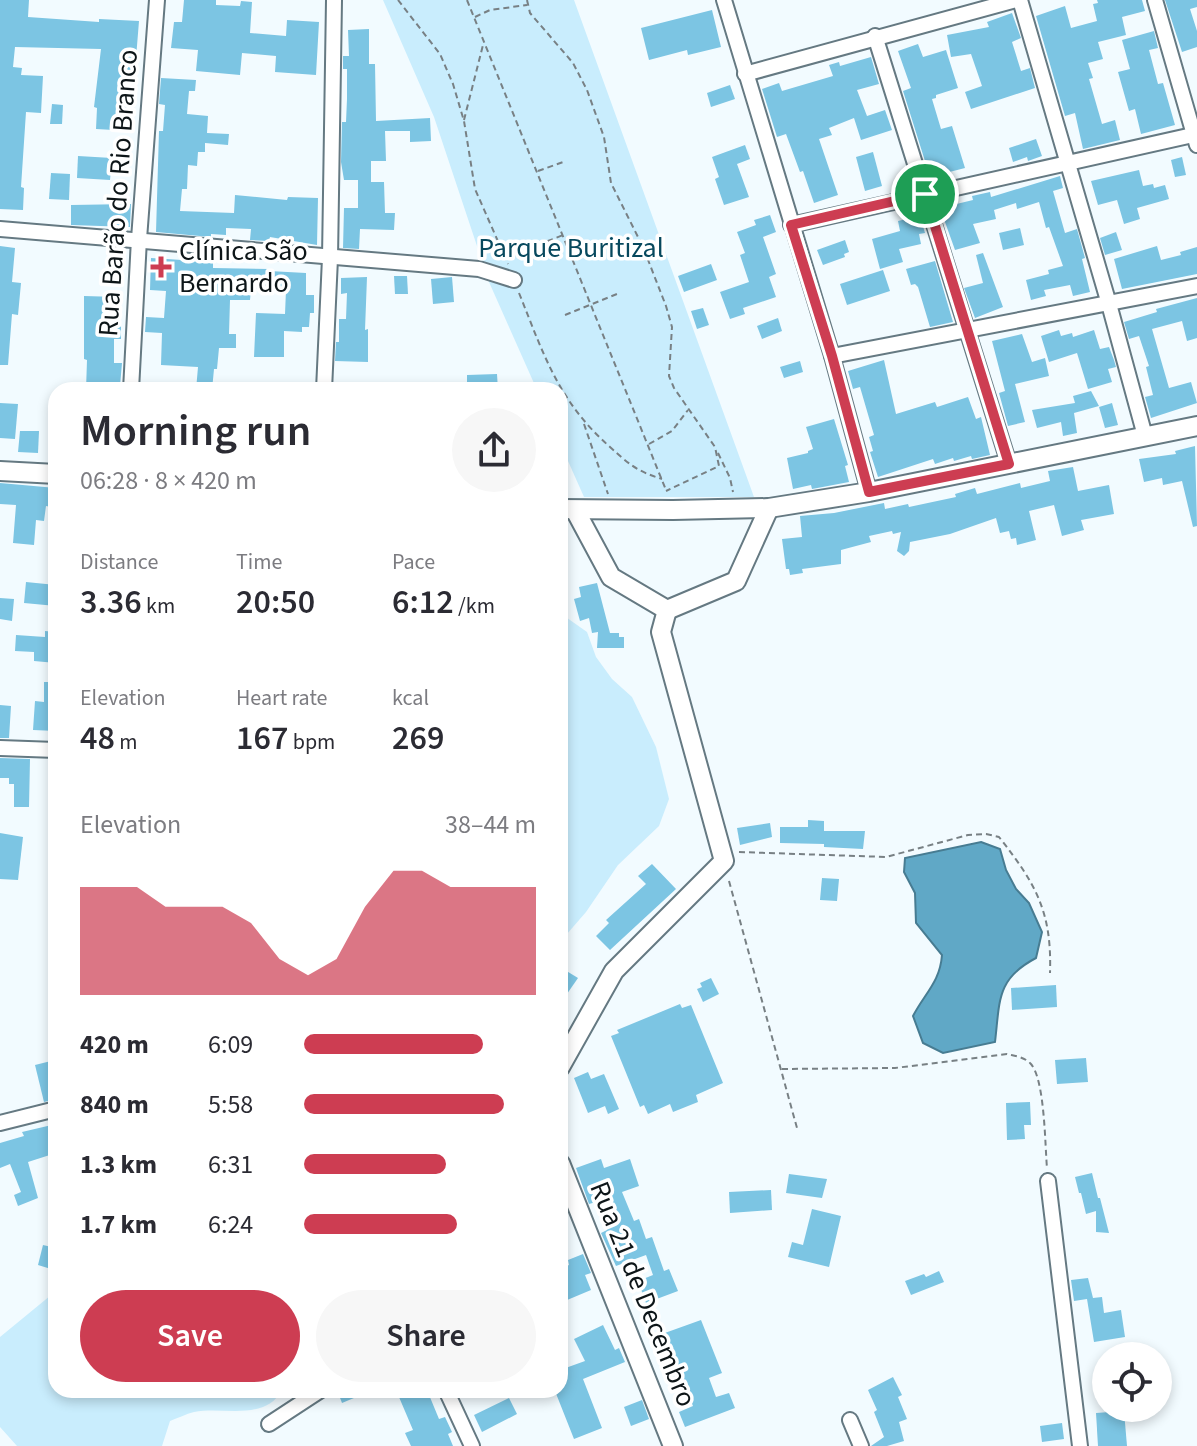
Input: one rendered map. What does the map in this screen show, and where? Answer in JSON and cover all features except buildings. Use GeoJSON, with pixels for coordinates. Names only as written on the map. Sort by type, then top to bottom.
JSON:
{"type":"FeatureCollection","features":[{"type":"Feature","properties":{"kind":"street","name":"Rua Barão do Rio Branco"},"geometry":{"type":"LineString","coordinates":[[131,382],[157,0]]}},
{"type":"Feature","properties":{"kind":"street"},"geometry":{"type":"LineString","coordinates":[[324,382],[330,258],[334,0]]}},
{"type":"Feature","properties":{"kind":"street"},"geometry":{"type":"LineString","coordinates":[[724,0],[832,356],[869,492]]}},
{"type":"Feature","properties":{"kind":"street"},"geometry":{"type":"LineString","coordinates":[[745,74],[875,36],[1018,0],[1145,436]]}},
{"type":"Feature","properties":{"kind":"street"},"geometry":{"type":"LineString","coordinates":[[791,225],[1066,162],[1196,138],[1155,0]]}},
{"type":"Feature","properties":{"kind":"street"},"geometry":{"type":"LineString","coordinates":[[875,36],[1009,464]]}},
{"type":"Feature","properties":{"kind":"street"},"geometry":{"type":"LineString","coordinates":[[0,229],[479,269],[514,280]]}},
{"type":"Feature","properties":{"kind":"street"},"geometry":{"type":"LineString","coordinates":[[832,356],[1197,286]]}},
{"type":"Feature","properties":{"kind":"street"},"geometry":{"type":"LineString","coordinates":[[568,509],[769,508],[869,492],[1197,426]]}},
{"type":"Feature","properties":{"kind":"street"},"geometry":{"type":"LineString","coordinates":[[0,471],[48,474]]}},
{"type":"Feature","properties":{"kind":"street"},"geometry":{"type":"LineString","coordinates":[[667,610],[736,581],[769,508]]}},
{"type":"Feature","properties":{"kind":"street"},"geometry":{"type":"LineString","coordinates":[[568,511],[611,577],[667,610]]}},
{"type":"Feature","properties":{"kind":"street"},"geometry":{"type":"LineString","coordinates":[[568,1053],[614,971],[723,857],[661,632],[667,610]]}},
{"type":"Feature","properties":{"kind":"street"},"geometry":{"type":"LineString","coordinates":[[0,748],[48,750]]}},
{"type":"Feature","properties":{"kind":"street"},"geometry":{"type":"LineString","coordinates":[[0,1123],[48,1111]]}},
{"type":"Feature","properties":{"kind":"street"},"geometry":{"type":"LineString","coordinates":[[1048,1181],[1080,1446]]}},
{"type":"Feature","properties":{"kind":"street","name":"Rua 21 de Decembro"},"geometry":{"type":"LineString","coordinates":[[568,1183],[673,1446]]}},
{"type":"Feature","properties":{"kind":"street"},"geometry":{"type":"LineString","coordinates":[[269,1424],[309,1398]]}},
{"type":"Feature","properties":{"kind":"street"},"geometry":{"type":"LineString","coordinates":[[450,1398],[472,1446]]}},
{"type":"Feature","properties":{"kind":"street"},"geometry":{"type":"LineString","coordinates":[[850,1420],[861,1446]]}},
{"type":"Feature","properties":{"kind":"path"},"geometry":{"type":"LineString","coordinates":[[398,0],[440,54],[453,84],[464,121],[475,189],[550,371],[557,382]]}},
{"type":"Feature","properties":{"kind":"path"},"geometry":{"type":"LineString","coordinates":[[467,0],[673,510]]}},
{"type":"Feature","properties":{"kind":"path"},"geometry":{"type":"LineString","coordinates":[[474,18],[490,10],[528,2],[530,13],[541,28],[573,63],[599,118],[611,183],[643,247],[666,306],[672,327],[669,376],[715,447],[730,478],[737,508]]}},
{"type":"Feature","properties":{"kind":"path"},"geometry":{"type":"LineString","coordinates":[[464,121],[484,42]]}},
{"type":"Feature","properties":{"kind":"path"},"geometry":{"type":"LineString","coordinates":[[537,172],[563,162]]}},
{"type":"Feature","properties":{"kind":"path"},"geometry":{"type":"LineString","coordinates":[[538,245],[563,235]]}},
{"type":"Feature","properties":{"kind":"path"},"geometry":{"type":"LineString","coordinates":[[565,315],[617,294]]}},
{"type":"Feature","properties":{"kind":"path"},"geometry":{"type":"LineString","coordinates":[[568,398],[584,422],[639,472],[662,479]]}},
{"type":"Feature","properties":{"kind":"path"},"geometry":{"type":"LineString","coordinates":[[648,445],[672,431],[689,409]]}},
{"type":"Feature","properties":{"kind":"path"},"geometry":{"type":"LineString","coordinates":[[584,422],[614,510]]}},
{"type":"Feature","properties":{"kind":"path"},"geometry":{"type":"LineString","coordinates":[[666,491],[719,466],[715,447]]}},
{"type":"Feature","properties":{"kind":"path"},"geometry":{"type":"LineString","coordinates":[[797,1128],[723,857],[743,851],[886,857],[968,835],[999,837],[1033,885],[1047,919],[1051,941],[1050,973]]}},
{"type":"Feature","properties":{"kind":"path"},"geometry":{"type":"LineString","coordinates":[[782,1069],[895,1068],[1007,1054],[1022,1058],[1032,1064],[1038,1079],[1048,1181]]}},
{"type":"Feature","properties":{"kind":"green space","name":"Parque Buritizal"},"geometry":{"type":"Polygon","coordinates":[[[383,0],[574,0],[754,497],[584,497],[568,461],[568,382],[533,382],[489,282],[434,117],[383,0]]]}},
{"type":"Feature","properties":{"kind":"green space"},"geometry":{"type":"Polygon","coordinates":[[[568,619],[587,632],[596,657],[612,679],[632,697],[656,747],[669,799],[659,826],[618,865],[568,933],[568,619]]]}},
{"type":"Feature","properties":{"kind":"green space"},"geometry":{"type":"Polygon","coordinates":[[[48,1298],[48,1398],[276,1398],[254,1409],[194,1412],[170,1421],[162,1446],[17,1446],[0,1427],[0,1337],[48,1298]]]}},
{"type":"Feature","properties":{"kind":"water"},"geometry":{"type":"Polygon","coordinates":[[[981,842],[1000,849],[1006,870],[1016,889],[1029,903],[1042,932],[1036,958],[1013,974],[1002,992],[995,1042],[943,1053],[923,1043],[913,1016],[935,980],[942,955],[916,923],[915,893],[904,872],[905,858],[981,842]]]}},
{"type":"Feature","properties":{"kind":"place","name":"Clínica São Bernardo"},"geometry":{"type":"Point","coordinates":[161,267]}},
{"type":"Feature","properties":{"kind":"route"},"geometry":{"type":"LineString","coordinates":[[925,194],[1009,464],[869,492],[832,356],[791,225],[925,194]]}}]}
